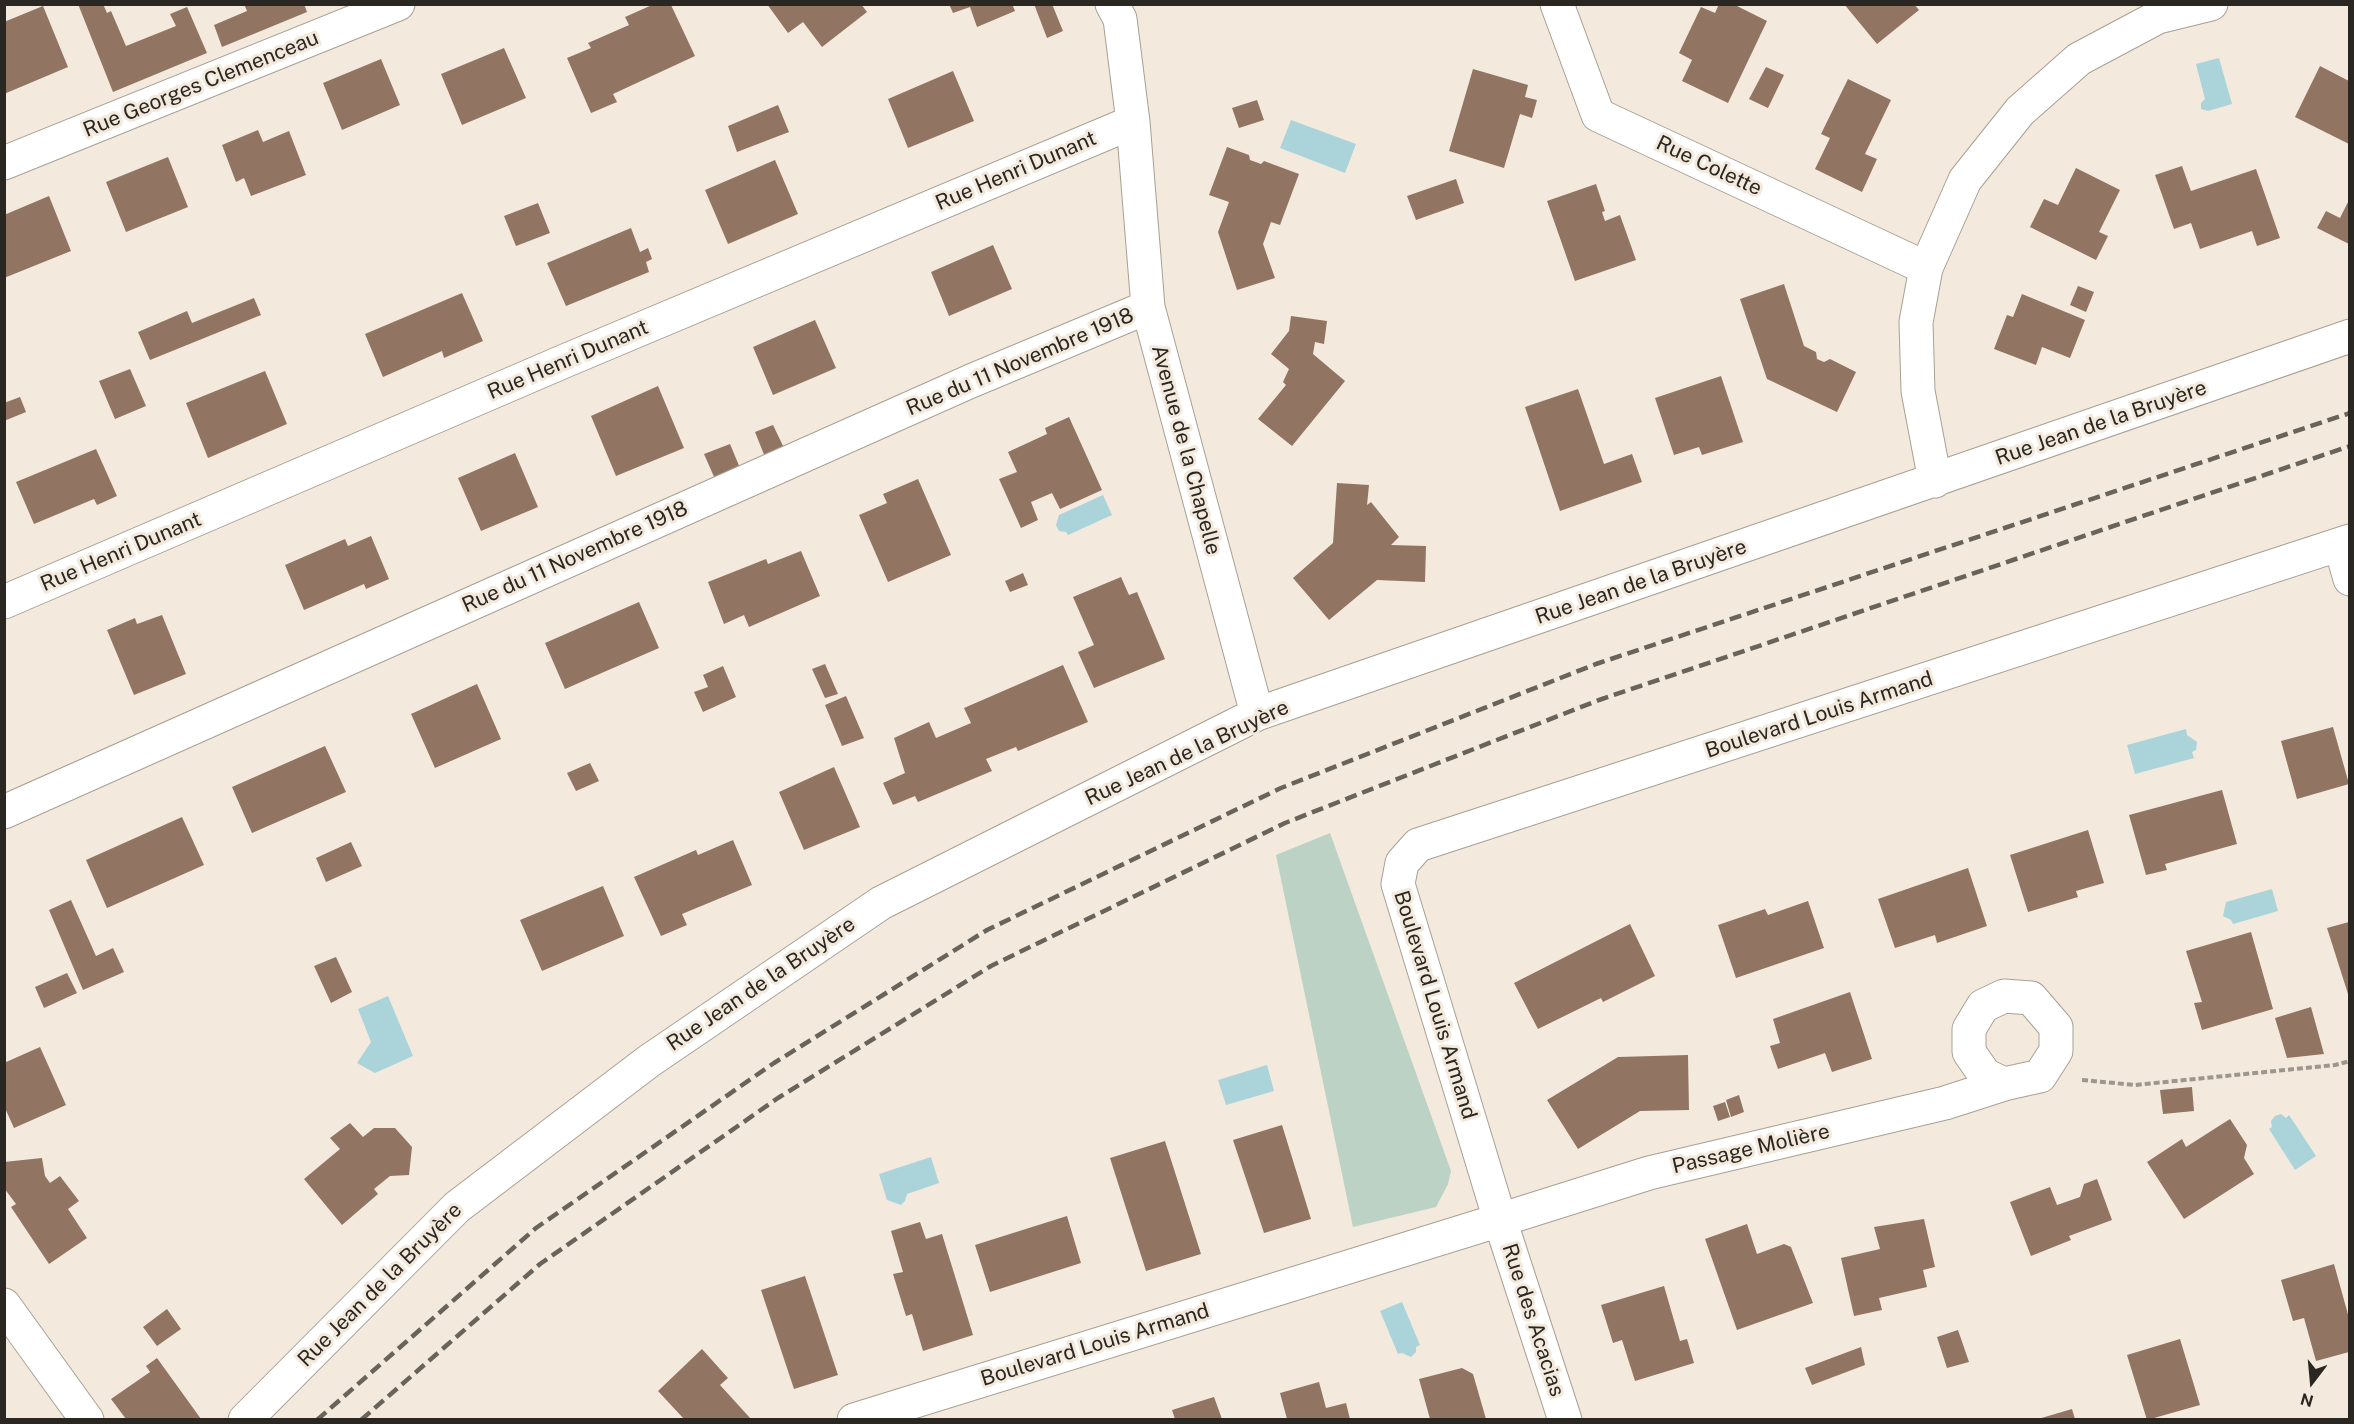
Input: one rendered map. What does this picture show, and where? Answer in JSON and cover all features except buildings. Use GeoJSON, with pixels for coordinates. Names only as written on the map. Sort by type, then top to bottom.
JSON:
{"type":"FeatureCollection","features":[{"type":"Feature","properties":{"kind":"street","name":"Rue Georges Clemenceau"},"geometry":{"type":"LineString","coordinates":[[4,163],[398,4]]}},
{"type":"Feature","properties":{"kind":"street","name":"Avenue de la Chapelle"},"geometry":{"type":"LineString","coordinates":[[1112,4],[1120,20],[1133,122],[1148,307],[1257,714]]}},
{"type":"Feature","properties":{"kind":"street","name":"Rue Colette"},"geometry":{"type":"LineString","coordinates":[[1557,4],[1598,115],[1926,268]]}},
{"type":"Feature","properties":{"kind":"street"},"geometry":{"type":"LineString","coordinates":[[1935,481],[1918,391],[1916,322],[1926,268],[1965,180],[2020,111],[2079,59],[2158,17],[2211,4]]}},
{"type":"Feature","properties":{"kind":"street","name":"Rue Henri Dunant"},"geometry":{"type":"LineString","coordinates":[[4,602],[567,360],[1133,122]]}},
{"type":"Feature","properties":{"kind":"street","name":"Rue du 11 Novembre 1918"},"geometry":{"type":"LineString","coordinates":[[4,812],[950,391],[1148,307]]}},
{"type":"Feature","properties":{"kind":"street","name":"Rue Jean de la Bruyère"},"geometry":{"type":"LineString","coordinates":[[245,1419],[457,1207],[649,1061],[881,903],[1257,714],[2349,336]]}},
{"type":"Feature","properties":{"kind":"street"},"geometry":{"type":"LineString","coordinates":[[2344,542],[2349,579]]}},
{"type":"Feature","properties":{"kind":"street","name":"Boulevard Louis Armand"},"geometry":{"type":"LineString","coordinates":[[854,1419],[1500,1220],[1398,884],[1402,863],[1418,845],[2344,542]]}},
{"type":"Feature","properties":{"kind":"street"},"geometry":{"type":"LineString","coordinates":[[2004,1084],[1985,1075],[1969,1053],[1969,1029],[1983,1006],[2004,996],[2031,998],[2056,1027],[2056,1051],[2040,1076]]}},
{"type":"Feature","properties":{"kind":"street","name":"Passage Molière"},"geometry":{"type":"LineString","coordinates":[[1500,1220],[1649,1173],[1945,1103],[2004,1084],[2040,1076]]}},
{"type":"Feature","properties":{"kind":"street","name":"Rue des Acacias"},"geometry":{"type":"LineString","coordinates":[[1500,1220],[1565,1419]]}},
{"type":"Feature","properties":{"kind":"street"},"geometry":{"type":"LineString","coordinates":[[4,1305],[87,1419]]}},
{"type":"Feature","properties":{"kind":"path"},"geometry":{"type":"LineString","coordinates":[[2040,1076],[2135,1085],[2335,1065],[2349,1061]]}},
{"type":"Feature","properties":{"kind":"green space"},"geometry":{"type":"Polygon","coordinates":[[[1330,833],[1451,1171],[1448,1184],[1436,1207],[1353,1227],[1276,855],[1330,833]]]}},
{"type":"Feature","properties":{"kind":"water"},"geometry":{"type":"Polygon","coordinates":[[[2219,58],[2232,104],[2208,111],[2201,109],[2201,103],[2205,99],[2196,64],[2219,58]]]}},
{"type":"Feature","properties":{"kind":"water"},"geometry":{"type":"Polygon","coordinates":[[[1291,120],[1356,144],[1345,173],[1280,148],[1291,120]]]}},
{"type":"Feature","properties":{"kind":"water"},"geometry":{"type":"Polygon","coordinates":[[[1103,495],[1112,515],[1068,535],[1066,532],[1059,531],[1056,525],[1059,515],[1103,495]]]}},
{"type":"Feature","properties":{"kind":"water"},"geometry":{"type":"Polygon","coordinates":[[[2186,729],[2187,735],[2197,742],[2196,750],[2192,752],[2194,758],[2135,774],[2127,745],[2186,729]]]}},
{"type":"Feature","properties":{"kind":"water"},"geometry":{"type":"Polygon","coordinates":[[[2272,889],[2278,911],[2233,924],[2231,920],[2223,916],[2226,902],[2272,889]]]}},
{"type":"Feature","properties":{"kind":"water"},"geometry":{"type":"Polygon","coordinates":[[[388,996],[413,1056],[375,1073],[357,1063],[371,1042],[358,1009],[388,996]]]}},
{"type":"Feature","properties":{"kind":"water"},"geometry":{"type":"Polygon","coordinates":[[[1267,1065],[1274,1091],[1226,1105],[1218,1080],[1267,1065]]]}},
{"type":"Feature","properties":{"kind":"water"},"geometry":{"type":"Polygon","coordinates":[[[2281,1114],[2286,1118],[2289,1115],[2316,1156],[2295,1170],[2269,1129],[2272,1127],[2271,1121],[2275,1116],[2281,1114]]]}},
{"type":"Feature","properties":{"kind":"water"},"geometry":{"type":"Polygon","coordinates":[[[931,1157],[939,1183],[907,1194],[901,1205],[887,1200],[879,1174],[931,1157]]]}},
{"type":"Feature","properties":{"kind":"water"},"geometry":{"type":"Polygon","coordinates":[[[1402,1302],[1420,1345],[1416,1347],[1416,1352],[1411,1357],[1402,1353],[1398,1354],[1380,1311],[1402,1302]]]}},
{"type":"Feature","properties":{"kind":"railway"},"geometry":{"type":"LineString","coordinates":[[317,1420],[536,1228],[774,1063],[987,930],[1281,788],[1596,664],[2350,413]]}},
{"type":"Feature","properties":{"kind":"railway"},"geometry":{"type":"LineString","coordinates":[[361,1420],[540,1264],[778,1098],[991,966],[1285,823],[1599,700],[2350,446]]}}]}
